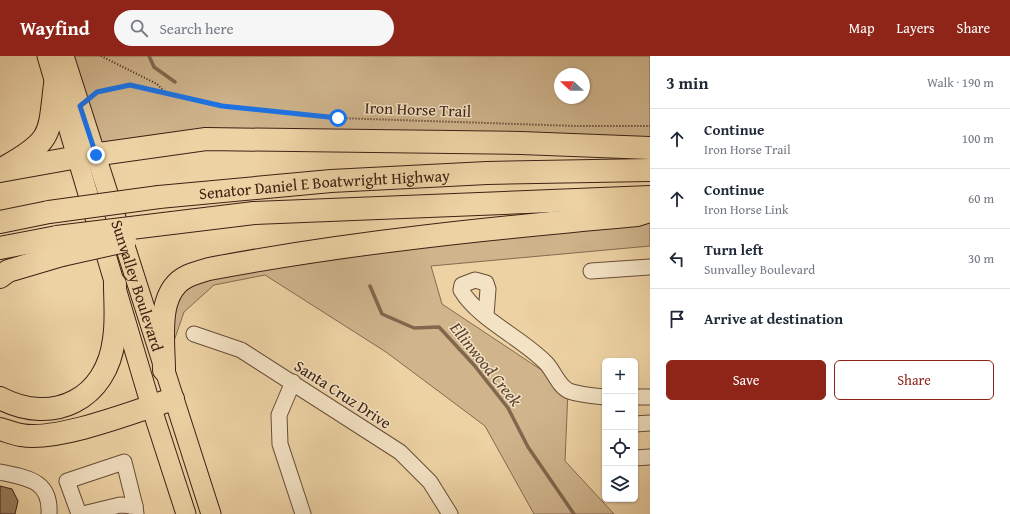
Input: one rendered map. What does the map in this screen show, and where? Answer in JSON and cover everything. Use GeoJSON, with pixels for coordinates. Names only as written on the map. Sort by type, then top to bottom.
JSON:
{"type":"FeatureCollection","features":[{"type":"Feature","properties":{"kind":"highway"},"geometry":{"type":"LineString","coordinates":[[0,171],[24,156],[42,142],[50,128],[55,84]]}},
{"type":"Feature","properties":{"kind":"highway"},"geometry":{"type":"LineString","coordinates":[[0,171],[87,156],[206,139],[228,138],[513,143],[650,148]]}},
{"type":"Feature","properties":{"kind":"highway","name":"Senator Daniel E Boatwright Highway"},"geometry":{"type":"LineString","coordinates":[[0,222],[49,212],[159,197],[331,181],[487,173],[650,170]]}},
{"type":"Feature","properties":{"kind":"highway","name":"Senator Daniel E Boatwright Highway"},"geometry":{"type":"LineString","coordinates":[[0,248],[60,246],[254,213],[650,197]]}},
{"type":"Feature","properties":{"kind":"highway"},"geometry":{"type":"LineString","coordinates":[[164,370],[164,314],[168,297],[177,284],[187,276],[217,267],[348,245],[486,228],[637,215],[650,211]]}},
{"type":"Feature","properties":{"kind":"highway"},"geometry":{"type":"LineString","coordinates":[[0,277],[8,271],[60,246]]}},
{"type":"Feature","properties":{"kind":"highway"},"geometry":{"type":"LineString","coordinates":[[0,398],[18,407],[44,410],[54,409],[74,402],[88,393],[102,376],[114,339],[115,284]]}},
{"type":"Feature","properties":{"kind":"highway"},"geometry":{"type":"LineString","coordinates":[[0,429],[21,436],[41,436],[70,431],[174,399]]}},
{"type":"Feature","properties":{"kind":"main road","name":"Sunvalley Boulevard"},"geometry":{"type":"LineString","coordinates":[[47,56],[55,84],[87,156],[164,370],[211,514]]}},
{"type":"Feature","properties":{"kind":"main road","name":"Sunvalley Boulevard"},"geometry":{"type":"LineString","coordinates":[[64,56],[80,106],[87,156],[115,284],[151,406],[186,514]]}},
{"type":"Feature","properties":{"kind":"street"},"geometry":{"type":"LineString","coordinates":[[591,271],[650,267]]}},
{"type":"Feature","properties":{"kind":"street"},"geometry":{"type":"LineString","coordinates":[[486,315],[546,363],[558,381],[568,390],[602,396]]}},
{"type":"Feature","properties":{"kind":"street","name":"Santa Cruz Drive"},"geometry":{"type":"LineString","coordinates":[[194,334],[241,350],[400,452],[430,482],[450,514]]}},
{"type":"Feature","properties":{"kind":"street"},"geometry":{"type":"LineString","coordinates":[[293,382],[279,415],[280,444],[303,514]]}},
{"type":"Feature","properties":{"kind":"street"},"geometry":{"type":"LineString","coordinates":[[638,397],[650,397]]}},
{"type":"Feature","properties":{"kind":"street"},"geometry":{"type":"LineString","coordinates":[[638,424],[650,423]]}},
{"type":"Feature","properties":{"kind":"street"},"geometry":{"type":"LineString","coordinates":[[638,458],[650,457]]}},
{"type":"Feature","properties":{"kind":"street"},"geometry":{"type":"LineString","coordinates":[[79,514],[67,481],[124,462],[135,510]]}},
{"type":"Feature","properties":{"kind":"street"},"geometry":{"type":"LineString","coordinates":[[0,472],[26,477],[40,484],[48,498],[49,514]]}},
{"type":"Feature","properties":{"kind":"street"},"geometry":{"type":"LineString","coordinates":[[83,514],[120,505],[135,510]]}},
{"type":"Feature","properties":{"kind":"path","name":"Iron Horse Trail"},"geometry":{"type":"LineString","coordinates":[[101,56],[157,84],[166,93],[222,106],[338,118],[576,126],[650,126]]}},
{"type":"Feature","properties":{"kind":"path"},"geometry":{"type":"LineString","coordinates":[[80,106],[97,92],[130,85],[166,93]]}},
{"type":"Feature","properties":{"kind":"shaded area"},"geometry":{"type":"Polygon","coordinates":[[[64,56],[650,56],[650,148],[228,138],[96,155],[64,56]]]}},
{"type":"Feature","properties":{"kind":"shaded area"},"geometry":{"type":"Polygon","coordinates":[[[650,211],[650,246],[431,266],[442,304],[558,381],[568,391],[565,461],[614,514],[534,514],[485,426],[386,352],[265,275],[214,285],[184,312],[164,370],[163,335],[187,276],[650,211]]]}},
{"type":"Feature","properties":{"kind":"building"},"geometry":{"type":"Polygon","coordinates":[[[0,486],[12,489],[18,501],[15,514],[0,514],[0,486]]]}},
{"type":"Feature","properties":{"kind":"waterway","name":"Ellinwood Creek"},"geometry":{"type":"LineString","coordinates":[[149,56],[154,67],[175,82]]}},
{"type":"Feature","properties":{"kind":"waterway","name":"Ellinwood Creek"},"geometry":{"type":"LineString","coordinates":[[370,286],[382,314],[414,328],[439,327],[474,365],[508,408],[528,447],[574,514]]}},
{"type":"Feature","properties":{"kind":"route"},"geometry":{"type":"LineString","coordinates":[[96,155],[80,106],[97,92],[130,85],[222,106],[338,118]]}}]}
